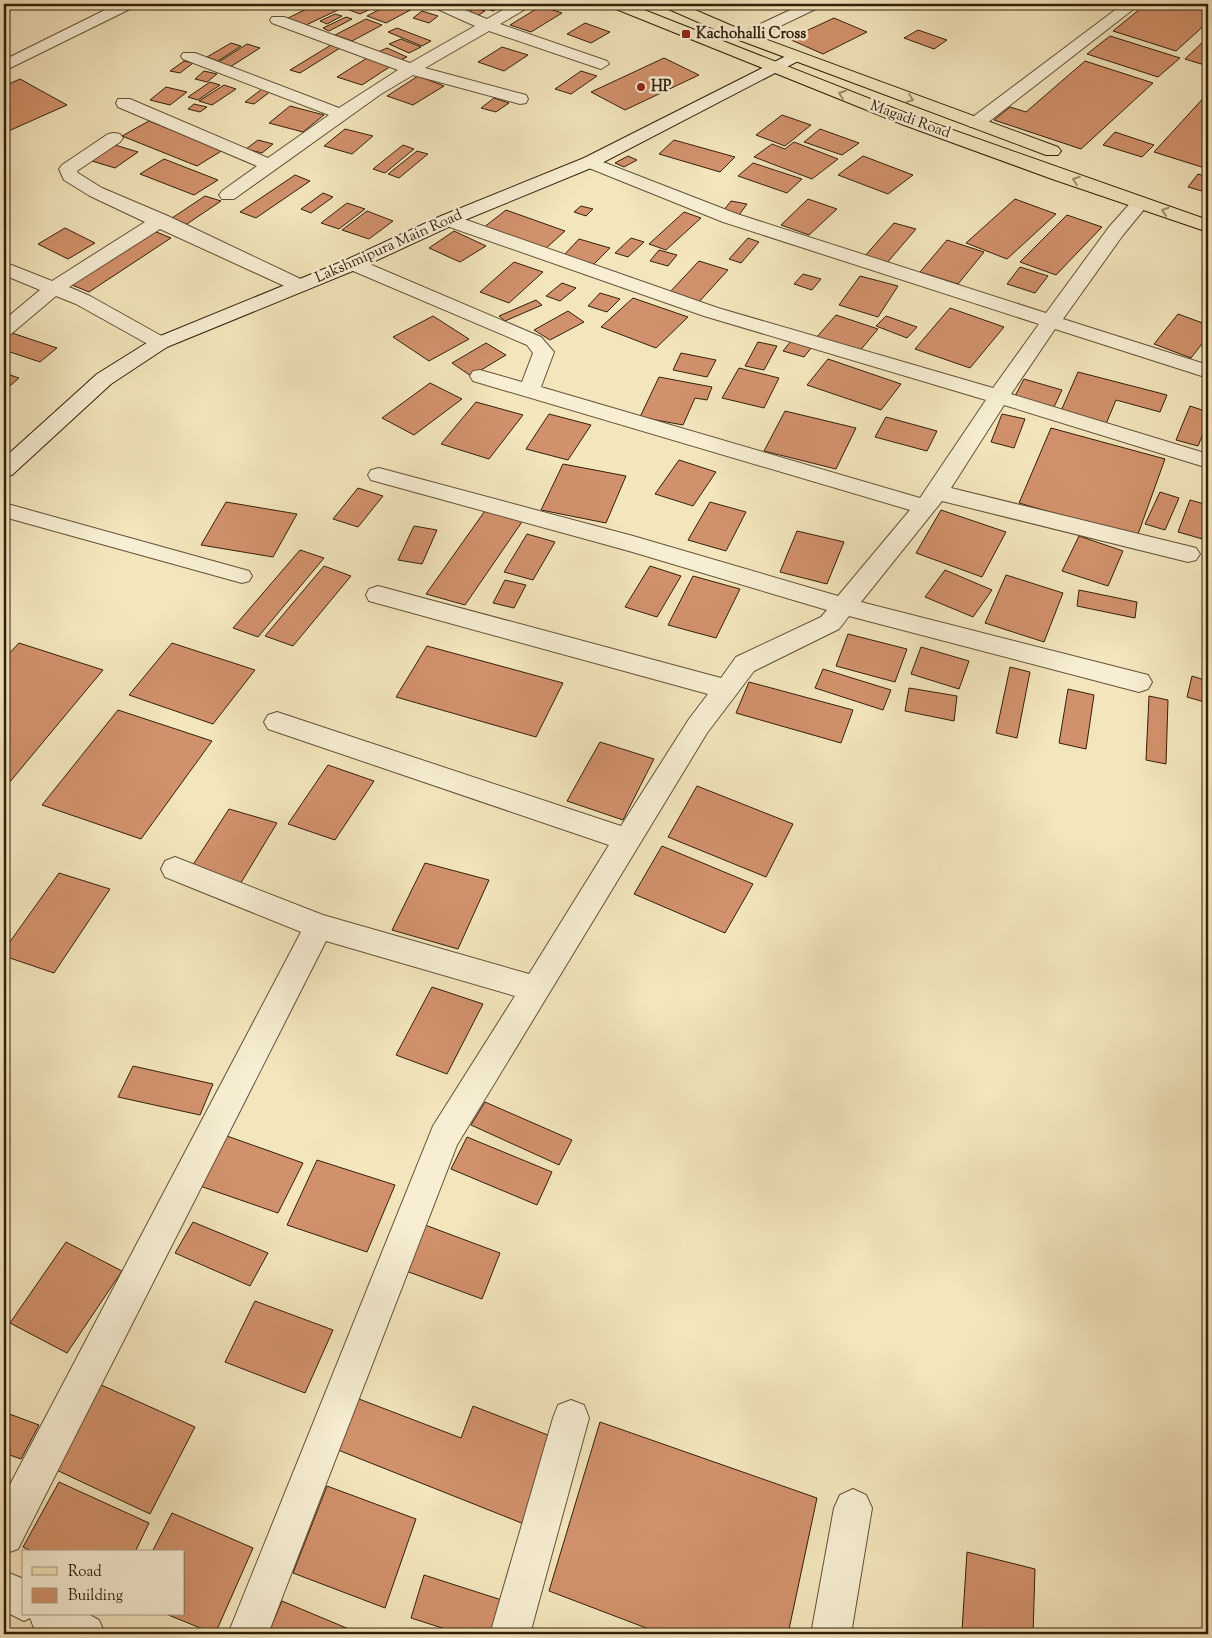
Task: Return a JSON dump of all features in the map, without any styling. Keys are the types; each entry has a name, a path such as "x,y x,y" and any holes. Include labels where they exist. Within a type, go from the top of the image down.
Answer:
{"main road":[{"name":"Magadi Road","path":"616,4 773,69 1208,226"},
{"name":"Magadi Road","path":"669,4 745,37 1069,158"}],"street":[{"path":"4,66 129,4"},
{"path":"438,4 487,24 601,64"},
{"path":"228,195 341,114 411,69 524,4"},
{"path":"745,37 815,4"},
{"path":"976,123 1132,4"},
{"path":"278,20 411,69 520,100"},
{"path":"190,56 341,114"},
{"name":"Lakshmipura Main Road","path":"4,470 104,379 160,343 353,264 448,220 590,162 796,56"},
{"path":"124,103 270,165"},
{"path":"114,138 68,170 70,176 96,192 161,220 300,286"},
{"path":"590,162 730,218 1208,372"},
{"path":"248,1634 444,1137 698,726 745,664 830,623 931,499 1051,322 1116,231 1140,203"},
{"path":"4,330 54,288 161,220"},
{"path":"448,220 711,312 999,397 1208,462"},
{"path":"353,264 534,341 544,352 529,390"},
{"path":"4,268 83,300 160,343"},
{"path":"480,376 931,499 1188,554"},
{"path":"379,475 633,544 843,606 1139,682"},
{"path":"378,596 727,688"},
{"path":"277,722 628,840"},
{"path":"175,868 319,926 536,988"},
{"path":"4,1535 319,926"},
{"path":"510,1634 571,1418"},
{"path":"831,1634 852,1508"},
{"path":"4,1590 22,1600"},
{"path":"52,1616 85,1634"}],"lane":[{"path":"4,510 242,576"}],"building":[{"path":"317,4 328,4 340,9 304,26 286,19"},
{"path":"347,4 381,4 360,14 341,7"},
{"path":"390,4 408,4 416,7 386,23 367,16"},
{"path":"473,4 506,4 493,11"},
{"path":"1146,4 1198,4 1208,7 1208,22 1176,51 1113,31"},
{"path":"541,6 562,13 531,32 510,25"},
{"path":"475,8 485,11 474,18 464,15"},
{"path":"422,11 438,16 429,23 413,18"},
{"path":"335,14 342,16 327,24 320,21"},
{"path":"346,17 352,19 329,31 323,28"},
{"path":"834,18 867,32 823,54 789,39"},
{"path":"366,19 382,25 352,41 335,35"},
{"path":"585,23 610,32 591,43 567,34"},
{"path":"397,28 431,41 422,46 388,32"},
{"path":"918,30 947,40 934,49 904,38"},
{"path":"1110,36 1180,58 1158,77 1087,54"},
{"path":"1208,37 1208,66 1185,59"},
{"path":"401,39 421,47 409,53 389,44"},
{"path":"231,43 241,46 218,61 207,57"},
{"path":"247,44 260,48 230,67 217,63"},
{"path":"331,45 340,48 300,73 290,70"},
{"path":"502,47 528,55 504,71 478,62"},
{"path":"387,48 407,57 396,62 376,53"},
{"path":"367,58 391,66 362,85 337,77"},
{"path":"664,58 699,75 625,110 591,92"},
{"path":"184,61 193,63 180,73 170,71"},
{"path":"1085,61 1153,83 1081,149 994,120 1010,107 1026,112"},
{"path":"204,71 217,74 207,82 195,79"},
{"path":"581,71 597,76 571,94 555,89"},
{"path":"418,76 444,86 413,105 387,96"},
{"path":"20,79 67,105 4,133 4,86"},
{"path":"210,82 220,85 198,100 188,97"},
{"path":"224,85 236,89 212,105 199,101"},
{"path":"166,87 187,92 170,105 150,100"},
{"path":"262,89 271,91 254,104 245,102"},
{"path":"1208,93 1208,169 1154,152"},
{"path":"494,98 509,103 496,112 481,108"},
{"path":"194,104 207,107 200,112 188,109"},
{"path":"290,106 324,115 303,132 269,123"},
{"path":"782,115 811,125 785,146 756,135"},
{"path":"149,121 223,150 197,166 122,136"},
{"path":"345,129 373,136 352,154 324,146"},
{"path":"820,129 859,143 842,155 804,142"},
{"path":"1115,132 1154,145 1142,157 1103,145"},
{"path":"258,140 273,144 262,153 246,149"},
{"path":"674,140 735,157 720,172 659,154"},
{"path":"794,142 838,159 812,179 754,157 772,144 785,149"},
{"path":"115,145 138,152 115,168 92,161"},
{"path":"403,145 414,149 385,173 373,169"},
{"path":"417,151 428,154 399,178 388,174"},
{"path":"628,156 637,160 624,167 615,163"},
{"path":"863,156 913,175 888,194 838,175"},
{"path":"164,159 218,180 194,195 140,174"},
{"path":"753,163 802,179 787,193 738,176"},
{"path":"1198,174 1208,177 1208,182 1202,191 1188,187"},
{"path":"295,175 310,181 256,218 240,212"},
{"path":"323,193 333,197 311,213 301,209"},
{"path":"205,196 221,201 184,226 169,220"},
{"path":"808,199 837,209 809,235 781,225"},
{"path":"1015,199 1056,214 1007,259 966,243"},
{"path":"731,201 747,204 739,215 723,211"},
{"path":"347,203 365,209 339,229 321,223"},
{"path":"581,206 593,209 586,216 574,212"},
{"path":"506,210 565,231 544,250 483,228"},
{"path":"367,211 393,221 369,239 342,230"},
{"path":"684,212 701,218 666,250 649,244"},
{"path":"1067,215 1102,227 1056,275 1020,262"},
{"path":"894,223 916,229 886,264 864,257"},
{"path":"65,228 95,243 68,259 38,244"},
{"path":"154,231 171,238 89,292 72,285"},
{"path":"454,231 486,246 460,262 429,248"},
{"path":"631,238 644,242 628,257 615,253"},
{"path":"748,238 759,242 741,263 729,259"},
{"path":"579,239 610,248 593,265 563,256"},
{"path":"947,240 984,252 958,284 920,272"},
{"path":"659,250 677,255 668,266 650,261"},
{"path":"699,261 728,270 698,303 669,293"},
{"path":"514,262 543,272 509,303 480,292"},
{"path":"1020,267 1048,276 1035,293 1007,284"},
{"path":"803,274 821,279 812,290 794,284"},
{"path":"860,276 898,286 878,317 839,305"},
{"path":"562,283 576,288 560,301 546,296"},
{"path":"600,293 620,299 607,312 588,306"},
{"path":"633,298 688,317 656,348 601,327"},
{"path":"536,300 542,305 505,321 499,316"},
{"path":"950,308 1004,327 970,368 915,349"},
{"path":"568,311 584,322 550,340 534,330"},
{"path":"1178,314 1208,325 1208,336 1191,358 1154,344"},
{"path":"836,315 878,329 858,353 816,338"},
{"path":"433,316 469,339 429,361 393,337"},
{"path":"886,316 917,327 907,338 876,326"},
{"path":"12,333 57,348 40,362 4,350 4,339"},
{"path":"791,341 812,347 804,357 783,351"},
{"path":"758,342 777,346 764,370 745,366"},
{"path":"486,343 506,355 471,376 452,363"},
{"path":"681,353 716,360 707,377 673,370"},
{"path":"828,359 901,384 881,410 807,385"},
{"path":"739,368 779,378 764,408 722,398"},
{"path":"1078,372 1167,395 1160,412 1116,400 1106,424 1061,411"},
{"path":"4,373 19,378 4,391"},
{"path":"659,377 712,387 707,400 695,398 683,425 640,417"},
{"path":"1024,379 1062,390 1054,407 1015,396"},
{"path":"430,383 462,399 414,435 382,418"},
{"path":"476,402 523,415 489,459 441,444"},
{"path":"1190,406 1208,412 1208,422 1198,446 1176,440"},
{"path":"785,411 856,428 836,469 764,451"},
{"path":"549,414 591,425 568,460 526,449"},
{"path":"1002,414 1025,419 1014,448 991,442"},
{"path":"886,417 937,431 927,451 875,437"},
{"path":"1051,428 1165,459 1137,537 1019,503"},
{"path":"679,460 716,472 693,506 655,494"},
{"path":"563,464 626,476 606,523 541,510"},
{"path":"358,488 383,496 358,527 333,519"},
{"path":"1160,492 1179,498 1165,530 1145,524"},
{"path":"1190,500 1208,505 1208,534 1206,540 1178,532"},
{"path":"226,502 297,514 273,557 201,545"},
{"path":"710,502 746,512 726,551 688,540"},
{"path":"487,508 524,519 465,605 426,594"},
{"path":"941,510 1006,532 982,577 916,553"},
{"path":"414,526 437,530 422,564 398,560"},
{"path":"797,531 844,542 827,584 780,572"},
{"path":"527,534 555,542 533,580 504,572"},
{"path":"1079,536 1123,551 1108,586 1062,571"},
{"path":"300,550 324,558 258,637 233,628"},
{"path":"324,566 351,576 293,646 265,636"},
{"path":"650,566 681,576 657,617 625,607"},
{"path":"945,570 992,590 973,617 925,597"},
{"path":"1006,575 1063,593 1044,642 985,623"},
{"path":"693,576 740,589 716,638 668,625"},
{"path":"505,580 526,585 514,608 493,603"},
{"path":"1079,590 1137,602 1135,618 1077,606"},
{"path":"848,634 907,649 895,682 836,666"},
{"path":"19,643 103,670 4,789 4,659"},
{"path":"172,643 255,670 213,724 129,695"},
{"path":"427,646 563,683 536,737 396,697"},
{"path":"921,647 969,661 959,689 911,674"},
{"path":"1010,667 1030,672 1017,738 996,733"},
{"path":"823,669 891,690 883,710 815,688"},
{"path":"1192,676 1208,681 1208,703 1187,697"},
{"path":"749,682 853,710 841,743 736,713"},
{"path":"909,688 957,696 954,721 905,711"},
{"path":"1068,689 1094,695 1086,749 1059,743"},
{"path":"1149,696 1168,700 1166,764 1146,760"},
{"path":"118,710 212,741 141,839 42,805"},
{"path":"600,742 654,759 623,820 567,801"},
{"path":"328,765 374,781 335,840 288,824"},
{"path":"697,786 793,824 766,877 668,837"},
{"path":"229,809 277,823 239,886 189,871"},
{"path":"662,846 753,884 725,933 634,894"},
{"path":"425,863 489,880 458,949 392,930"},
{"path":"59,873 110,889 54,973 4,956 4,950"},
{"path":"432,987 483,1004 447,1074 396,1055"},
{"path":"133,1066 213,1084 200,1115 118,1097"},
{"path":"485,1102 572,1140 559,1165 471,1125"},
{"path":"227,1136 303,1163 278,1213 200,1186"},
{"path":"467,1137 552,1172 537,1205 451,1169"},
{"path":"317,1160 395,1185 367,1252 287,1225"},
{"path":"193,1222 268,1253 250,1286 175,1253"},
{"path":"425,1225 500,1253 482,1299 406,1271"},
{"path":"66,1242 122,1271 67,1353 10,1323"},
{"path":"255,1301 333,1330 305,1393 225,1362"},
{"path":"99,1384 195,1427 150,1514 50,1467"},
{"path":"359,1399 461,1438 473,1406 553,1437 524,1524 338,1450"},
{"path":"4,1412 39,1425 21,1459 4,1453"},
{"path":"600,1422 817,1498 788,1634 662,1634 549,1591"},
{"path":"59,1482 149,1523 136,1550 30,1550 23,1547"},
{"path":"327,1486 416,1519 385,1608 293,1573"},
{"path":"172,1513 253,1548 215,1634 171,1616 185,1616 185,1550 153,1550"},
{"path":"967,1552 1035,1569 1033,1634 974,1634 962,1631"},
{"path":"424,1575 511,1603 502,1634 461,1634 411,1618"},
{"path":"282,1601 356,1632 356,1634 268,1634"}],"place":[{"name":"Kachohalli Cross","path":"686,34"},
{"name":"HP","path":"641,87"}]}
